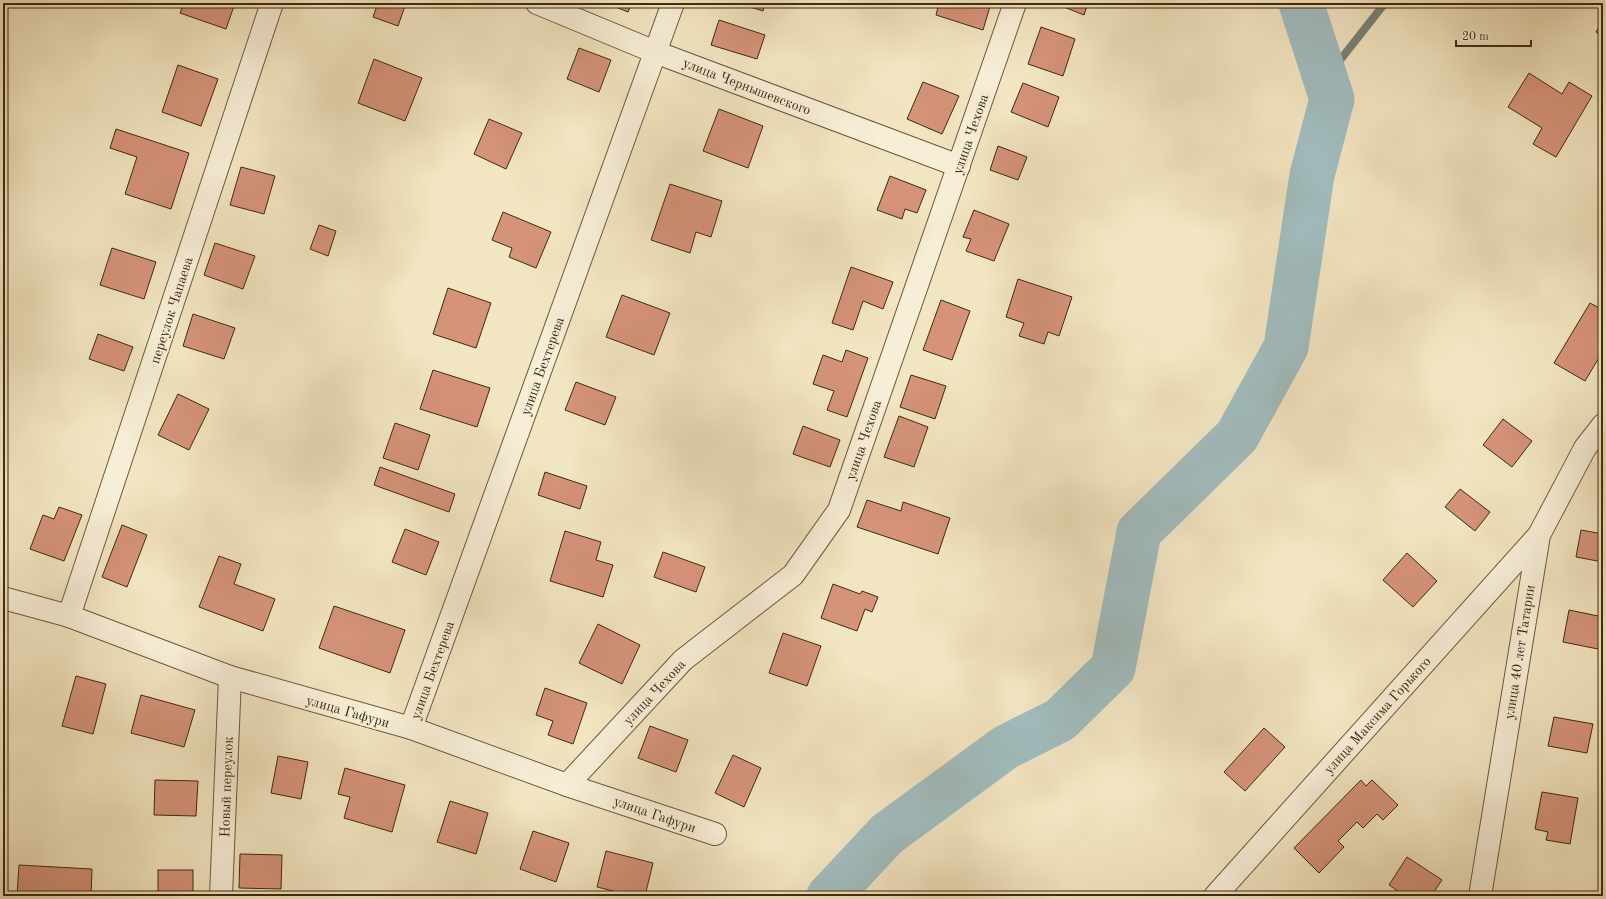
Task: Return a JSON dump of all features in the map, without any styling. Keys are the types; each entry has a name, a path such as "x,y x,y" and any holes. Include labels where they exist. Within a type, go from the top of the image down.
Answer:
{"street":[{"name":"переулок Чапаева","path":"69,616 272,3"},
{"name":"улица Чернышевского","path":"537,3 655,52 959,166"},
{"name":"улица Бехтерева","path":"411,728 673,3"},
{"name":"улица Чехова","path":"568,785 683,660 793,575 839,510 1015,3"},
{"name":"улица 40 лет Татарии","path":"1480,896 1539,535 1585,448 1603,425"},
{"name":"улица Максима Горького","path":"1215,896 1539,535"},
{"name":"улица Гафури","path":"3,598 69,616 230,677 411,728 568,785 715,834"},
{"name":"Новый переулок","path":"221,896 230,677"}],"building":[{"path":"51,3 64,3 62,8"},
{"path":"184,3 235,3 226,29 180,13"},
{"path":"378,3 406,3 398,26 373,17"},
{"path":"606,3 632,3 628,12"},
{"path":"738,3 765,3 763,11"},
{"path":"939,3 991,3 983,30 936,15"},
{"path":"1054,3 1088,3 1084,15"},
{"path":"719,20 765,35 757,59 711,45"},
{"path":"1603,20 1603,36 1596,32"},
{"path":"1041,27 1075,39 1063,76 1028,64"},
{"path":"579,48 611,60 599,92 567,79"},
{"path":"374,59 422,78 405,121 358,103"},
{"path":"178,65 218,79 201,126 162,112"},
{"path":"1529,73 1562,94 1569,82 1592,96 1556,157 1533,144 1542,128 1508,107"},
{"path":"923,82 959,96 942,134 907,119"},
{"path":"1023,83 1059,97 1048,127 1011,112"},
{"path":"719,109 763,126 748,168 703,151"},
{"path":"489,119 522,133 506,169 474,154"},
{"path":"116,129 189,153 171,209 125,194 137,157 110,148"},
{"path":"998,146 1027,157 1018,180 990,170"},
{"path":"241,167 275,176 264,214 230,205"},
{"path":"890,176 926,190 917,213 905,209 902,219 877,210"},
{"path":"670,184 722,201 711,237 696,232 690,253 651,240"},
{"path":"974,210 1009,224 994,261 966,251 971,239 963,237"},
{"path":"503,212 551,232 536,268 509,257 512,248 492,240"},
{"path":"319,225 336,231 328,256 310,249"},
{"path":"215,243 255,256 243,289 204,275"},
{"path":"112,248 156,262 144,299 100,285"},
{"path":"851,267 893,282 883,309 863,301 853,330 832,323"},
{"path":"1018,279 1072,297 1059,336 1048,332 1044,344 1019,336 1024,323 1006,317"},
{"path":"448,288 491,303 476,348 433,334"},
{"path":"622,295 670,313 654,355 606,337"},
{"path":"941,300 970,311 952,360 923,350"},
{"path":"1590,303 1603,310 1603,351 1585,381 1554,363"},
{"path":"193,314 235,328 224,359 183,346"},
{"path":"98,334 133,347 124,371 89,359"},
{"path":"846,350 868,358 847,417 827,410 834,391 813,384 823,355 842,362"},
{"path":"433,370 490,388 477,427 420,409"},
{"path":"911,375 946,386 935,419 900,407"},
{"path":"576,382 616,397 605,425 565,410"},
{"path":"178,394 209,409 189,450 158,435"},
{"path":"899,416 928,427 914,467 884,457"},
{"path":"1503,419 1532,441 1512,467 1483,445"},
{"path":"395,423 430,435 418,470 383,458"},
{"path":"803,426 840,440 830,467 793,454"},
{"path":"380,467 455,494 449,512 374,485"},
{"path":"545,472 587,486 580,509 538,495"},
{"path":"1460,489 1490,512 1475,531 1445,507"},
{"path":"867,500 901,511 903,502 950,518 938,554 857,527"},
{"path":"59,507 82,515 64,561 30,549 43,515 54,519"},
{"path":"122,525 147,535 127,587 102,577"},
{"path":"405,529 439,542 426,575 392,562"},
{"path":"1581,530 1603,534 1603,562 1576,557"},
{"path":"565,531 601,542 596,560 613,565 603,597 550,581"},
{"path":"663,552 705,567 696,592 654,577"},
{"path":"1407,553 1437,581 1413,607 1383,580"},
{"path":"219,556 241,564 234,584 275,599 263,631 199,607"},
{"path":"833,584 860,594 862,591 878,597 872,612 865,609 857,631 821,618"},
{"path":"334,606 405,630 390,673 319,648"},
{"path":"1569,610 1603,617 1603,650 1563,642"},
{"path":"598,624 640,645 622,684 579,663"},
{"path":"783,633 821,646 807,686 769,673"},
{"path":"76,676 106,684 93,734 62,726"},
{"path":"545,688 587,703 573,744 548,735 553,721 536,715"},
{"path":"141,695 195,710 184,747 131,733"},
{"path":"1554,717 1593,724 1587,753 1548,746"},
{"path":"650,726 688,740 676,772 638,758"},
{"path":"1264,728 1285,747 1245,791 1224,772"},
{"path":"733,755 761,768 744,807 715,793"},
{"path":"278,756 308,762 301,799 271,793"},
{"path":"345,768 405,785 392,832 344,818 350,797 338,794"},
{"path":"155,780 198,781 196,816 154,815"},
{"path":"1361,780 1366,786 1372,780 1398,805 1383,820 1377,814 1363,828 1357,822 1338,841 1344,847 1319,873 1294,848"},
{"path":"1542,792 1578,798 1570,844 1546,840 1548,832 1535,829"},
{"path":"450,801 488,813 476,854 437,842"},
{"path":"533,831 569,843 556,882 520,869"},
{"path":"606,851 653,863 645,896 633,896 597,887"},
{"path":"240,854 282,855 281,889 239,888"},
{"path":"1407,857 1442,880 1431,896 1405,896 1389,885"},
{"path":"19,865 92,869 91,896 17,896"},
{"path":"158,870 193,870 193,896 158,896"}],"waterway":[{"path":"829,896 887,834 1006,747 1060,720 1113,668 1139,532 1237,436 1286,347 1312,175 1332,99 1301,3"},
{"path":"1326,78 1385,3"}]}
